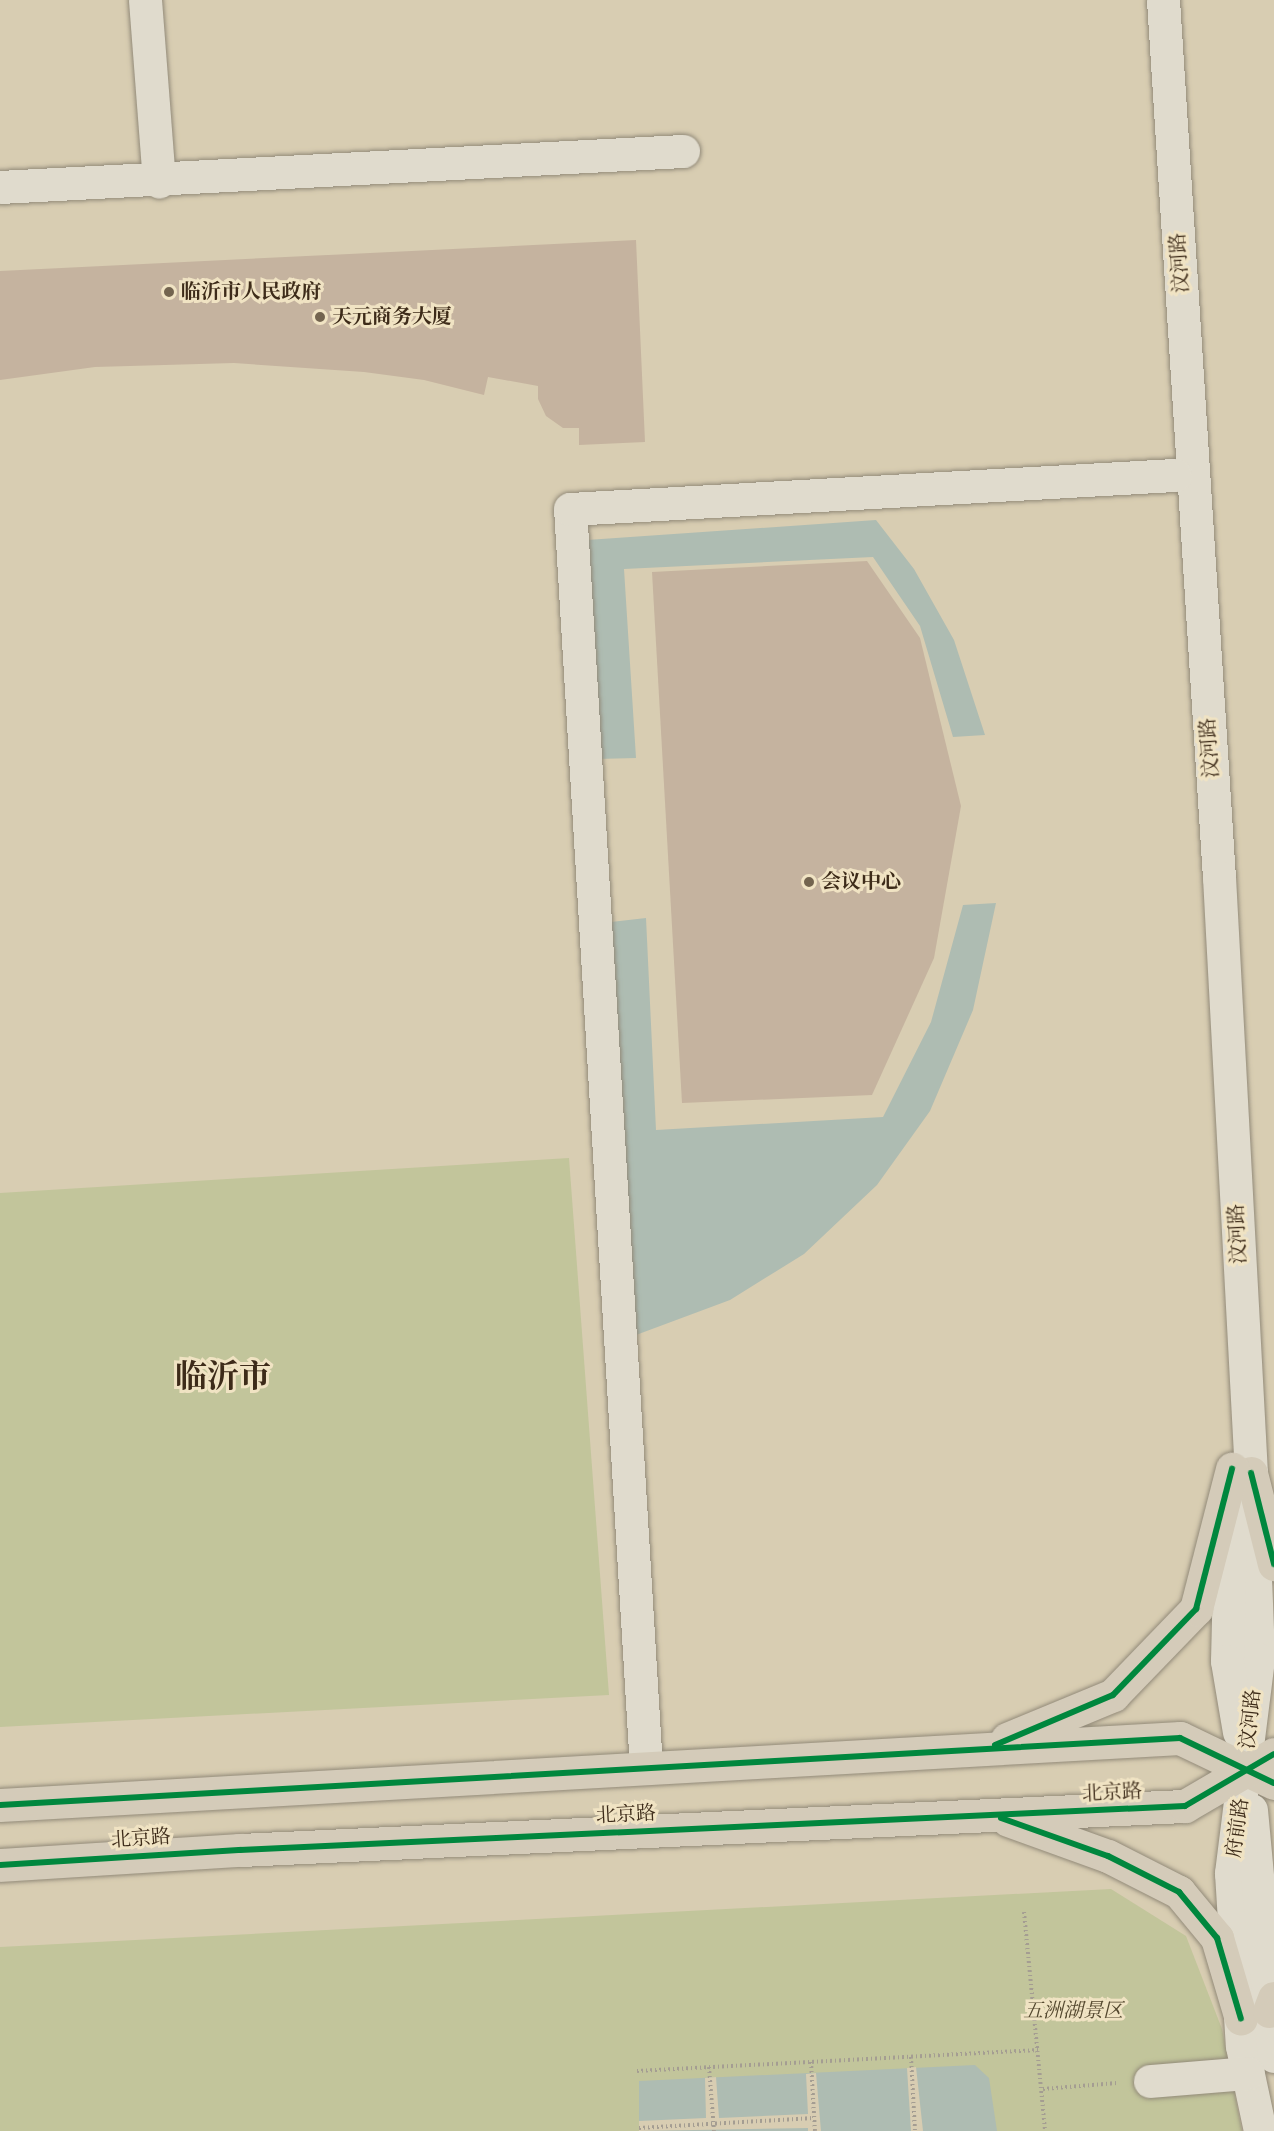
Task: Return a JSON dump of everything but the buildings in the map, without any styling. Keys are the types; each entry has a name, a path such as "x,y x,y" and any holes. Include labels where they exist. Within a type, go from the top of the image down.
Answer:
{"main road":[{"path":"1241,1471 1274,1564"},
{"path":"984,1749 1113,1695 1159,1651 1196,1609 1241,1471"},
{"path":"0,1805 1180,1738 1260,1778"},
{"name":"北京路","path":"0,1865 240,1850 1185,1806 1260,1778 1274,1754"},
{"path":"992,1815 1108,1856 1179,1892 1217,1938 1261,2009"}],"street":[{"path":"145,0 159,181"},
{"name":"汶河路","path":"1143,0 1241,1471"},
{"name":"汶河路","path":"1163,0 1219,889 1241,1471 1227,1661 1260,1778"},
{"path":"0,187 159,181 683,151"},
{"path":"646,1768 570,509 1175,475"},
{"name":"府前路","path":"1260,1778 1231,1873 1261,2009 1260,2131"},
{"path":"1150,2080 1261,2064"}],"path":[{"path":"1024,1912 1045,2131"},
{"path":"637,2071 1038,2050"},
{"path":"911,2057 915,2131"},
{"path":"811,2062 815,2131"},
{"path":"709,2067 714,2131"},
{"path":"1042,2089 1150,2080"},
{"path":"639,2128 814,2118"}],"green space":[{"path":"569,1158 609,1695 0,1727 0,1193"},
{"name":"五洲湖景区","path":"1111,1889 1186,1936 1222,2029 1242,2131 0,2131 0,1947"}],"shaded area":[{"path":"876,520 914,569 954,640 985,735 953,737 920,626 873,557 624,569 636,758 597,759 587,540"},
{"path":"996,903 973,1010 930,1111 877,1185 804,1254 730,1300 636,1335 611,922 646,918 656,1130 883,1117 931,1022 963,905"},
{"path":"975,2065 989,2078 997,2131 639,2131 639,2081"}],"pier":[{"path":"916,2067 923,2131 911,2131 907,2068"},
{"path":"816,2073 821,2131 808,2131 808,2128 639,2131 639,2121 706,2118 705,2078 716,2077 719,2118 808,2114 806,2074"}],"cycle path":[{"path":"995,1745 1113,1695 1196,1609 1232,1469"},
{"path":"1251,1473 1274,1564"},
{"path":"0,1805 1180,1738 1274,1783"},
{"path":"0,1865 240,1850 1185,1806 1274,1754"},
{"path":"1001,1818 1108,1856 1179,1892 1217,1938 1241,2019"}],"place":[{"name":"临沂市人民政府","path":"169,292"},
{"name":"天元商务大厦","path":"320,317"},
{"name":"会议中心","path":"809,882"}],"district":[{"name":"临沂市","path":"223,1377"}]}
